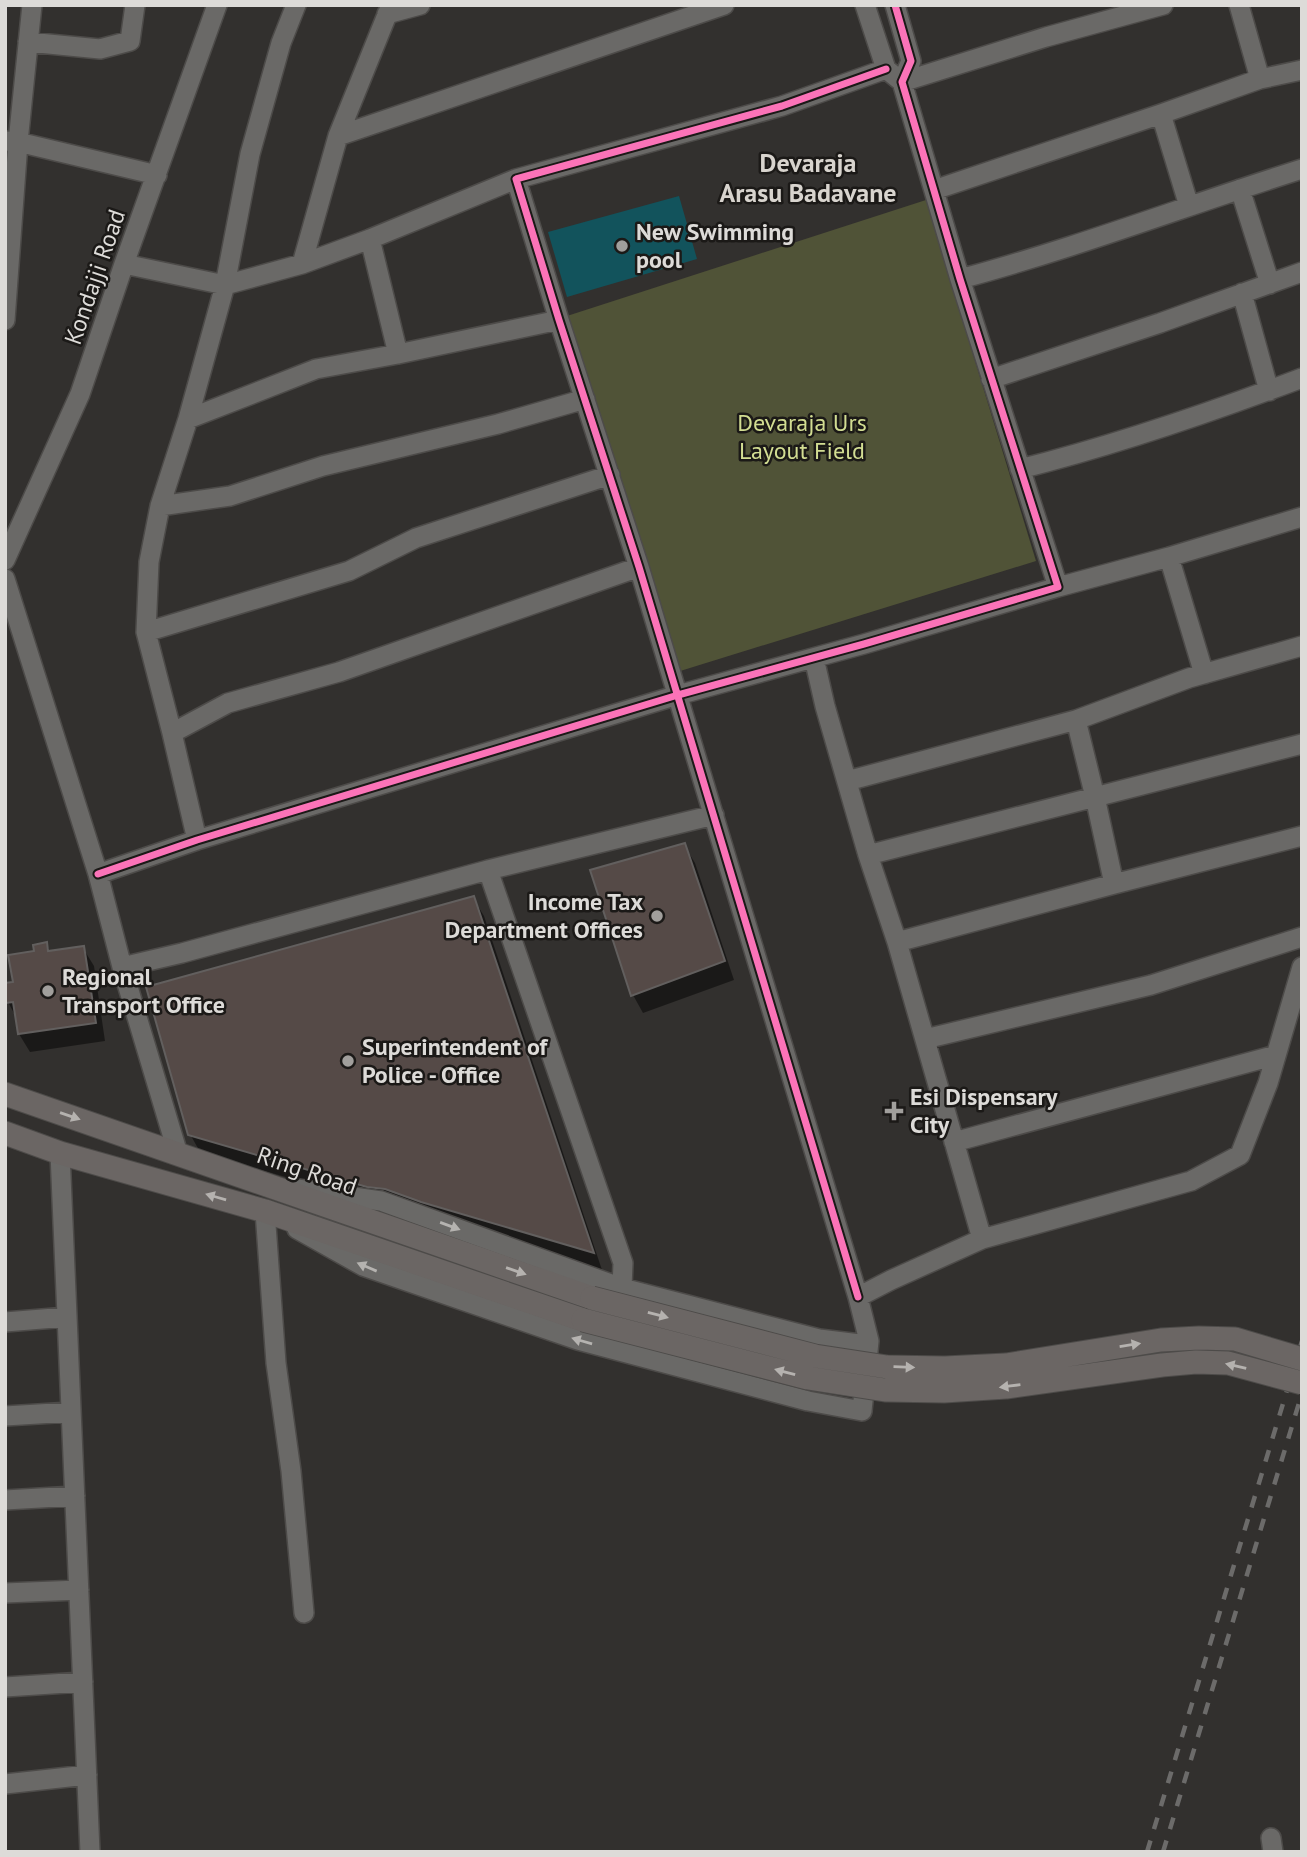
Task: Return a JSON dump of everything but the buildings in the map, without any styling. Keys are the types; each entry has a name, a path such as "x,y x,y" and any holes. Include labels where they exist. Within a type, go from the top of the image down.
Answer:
{"main road":[{"name":"Ring Road","path":"5,1094 592,1298 815,1356 887,1367 945,1368 1006,1365 1161,1340 1199,1338 1234,1339 1302,1359"},
{"path":"5,1133 60,1153 265,1211 583,1320 808,1378 885,1390 944,1391 1006,1387 1196,1362 1228,1363 1302,1383"}],"street":[{"path":"5,320 12,141 32,5"},
{"path":"28,42 100,49 130,41 135,5"},
{"name":"Kondajji Road","path":"5,560 80,394 217,5"},
{"path":"197,840 146,632 149,562 160,506 188,419 225,285 250,155 281,43 296,5"},
{"path":"302,264 338,136 389,10 420,5"},
{"path":"338,136 724,5"},
{"path":"865,5 886,69 902,82 960,279 1058,587"},
{"path":"895,5 911,61 902,82"},
{"path":"902,82 1046,37 1163,5"},
{"path":"1239,5 1260,79"},
{"path":"124,264 225,285 302,264 516,179 782,106 886,69"},
{"path":"934,190 1260,79 1302,70"},
{"path":"1161,114 1189,206"},
{"path":"12,141 157,175"},
{"path":"960,279 1302,169"},
{"path":"265,1211 363,1266 578,1340 808,1401 862,1411 868,1345 858,1297 639,567 516,179"},
{"path":"1240,189 1270,284"},
{"path":"370,239 398,354"},
{"path":"991,379 1302,272"},
{"path":"1242,293 1269,391"},
{"path":"188,419 316,369 559,320"},
{"path":"1020,469 1087,452 1212,412 1302,378"},
{"path":"160,506 230,496 323,466 498,424 585,399"},
{"path":"146,632 349,571 416,538 610,475"},
{"path":"98,874 197,840 678,695 1302,517"},
{"path":"1169,557 1204,674"},
{"path":"172,733 228,703 339,672 639,567"},
{"path":"5,579 98,874 122,967 178,1154"},
{"path":"847,781 1076,720 1204,674 1302,646"},
{"path":"814,658 868,855 897,942 982,1239"},
{"path":"1076,720 1114,884"},
{"path":"868,855 1302,744"},
{"path":"122,967 488,870 714,815"},
{"path":"897,942 1302,836"},
{"path":"488,870 622,1263 622,1288"},
{"path":"925,1039 1150,985 1302,937"},
{"path":"858,1297 982,1239 1191,1181 1240,1156 1268,1083 1302,967"},
{"path":"954,1142 1276,1055"},
{"path":"60,1153 90,1852"},
{"path":"265,1184 381,1201 622,1288 819,1339 868,1345"},
{"path":"265,1211 276,1363 292,1471 304,1613"},
{"path":"5,1322 67,1317"},
{"path":"5,1416 71,1412"},
{"path":"5,1500 75,1496"},
{"path":"5,1593 79,1590"},
{"path":"5,1687 83,1682"},
{"path":"5,1784 87,1775"}],"green space":[{"name":"Devaraja Urs Layout Field","path":"926,200 1036,561 677,672 567,316"}],"water":[{"name":"New Swimming pool","path":"679,196 697,259 567,297 548,232"}],"railway":[{"path":"1147,1852 1302,1341"},
{"path":"1163,1852 1302,1393"}],"cycle path":[{"path":"98,874 197,840 678,695 1058,587 960,279 902,82 911,61 895,5"},
{"path":"858,1297 639,567 516,179 782,106 886,69"}],"place":[{"name":"New Swimming pool","path":"622,246"},
{"name":"Income Tax Department Offices","path":"657,916"},
{"name":"Regional Transport Office","path":"48,991"},
{"name":"Superintendent of Police - Office","path":"348,1061"},
{"name":"Esi Dispensary City","path":"894,1111"}],"district":[{"name":"Devaraja Arasu Badavane","path":"808,178"}]}
